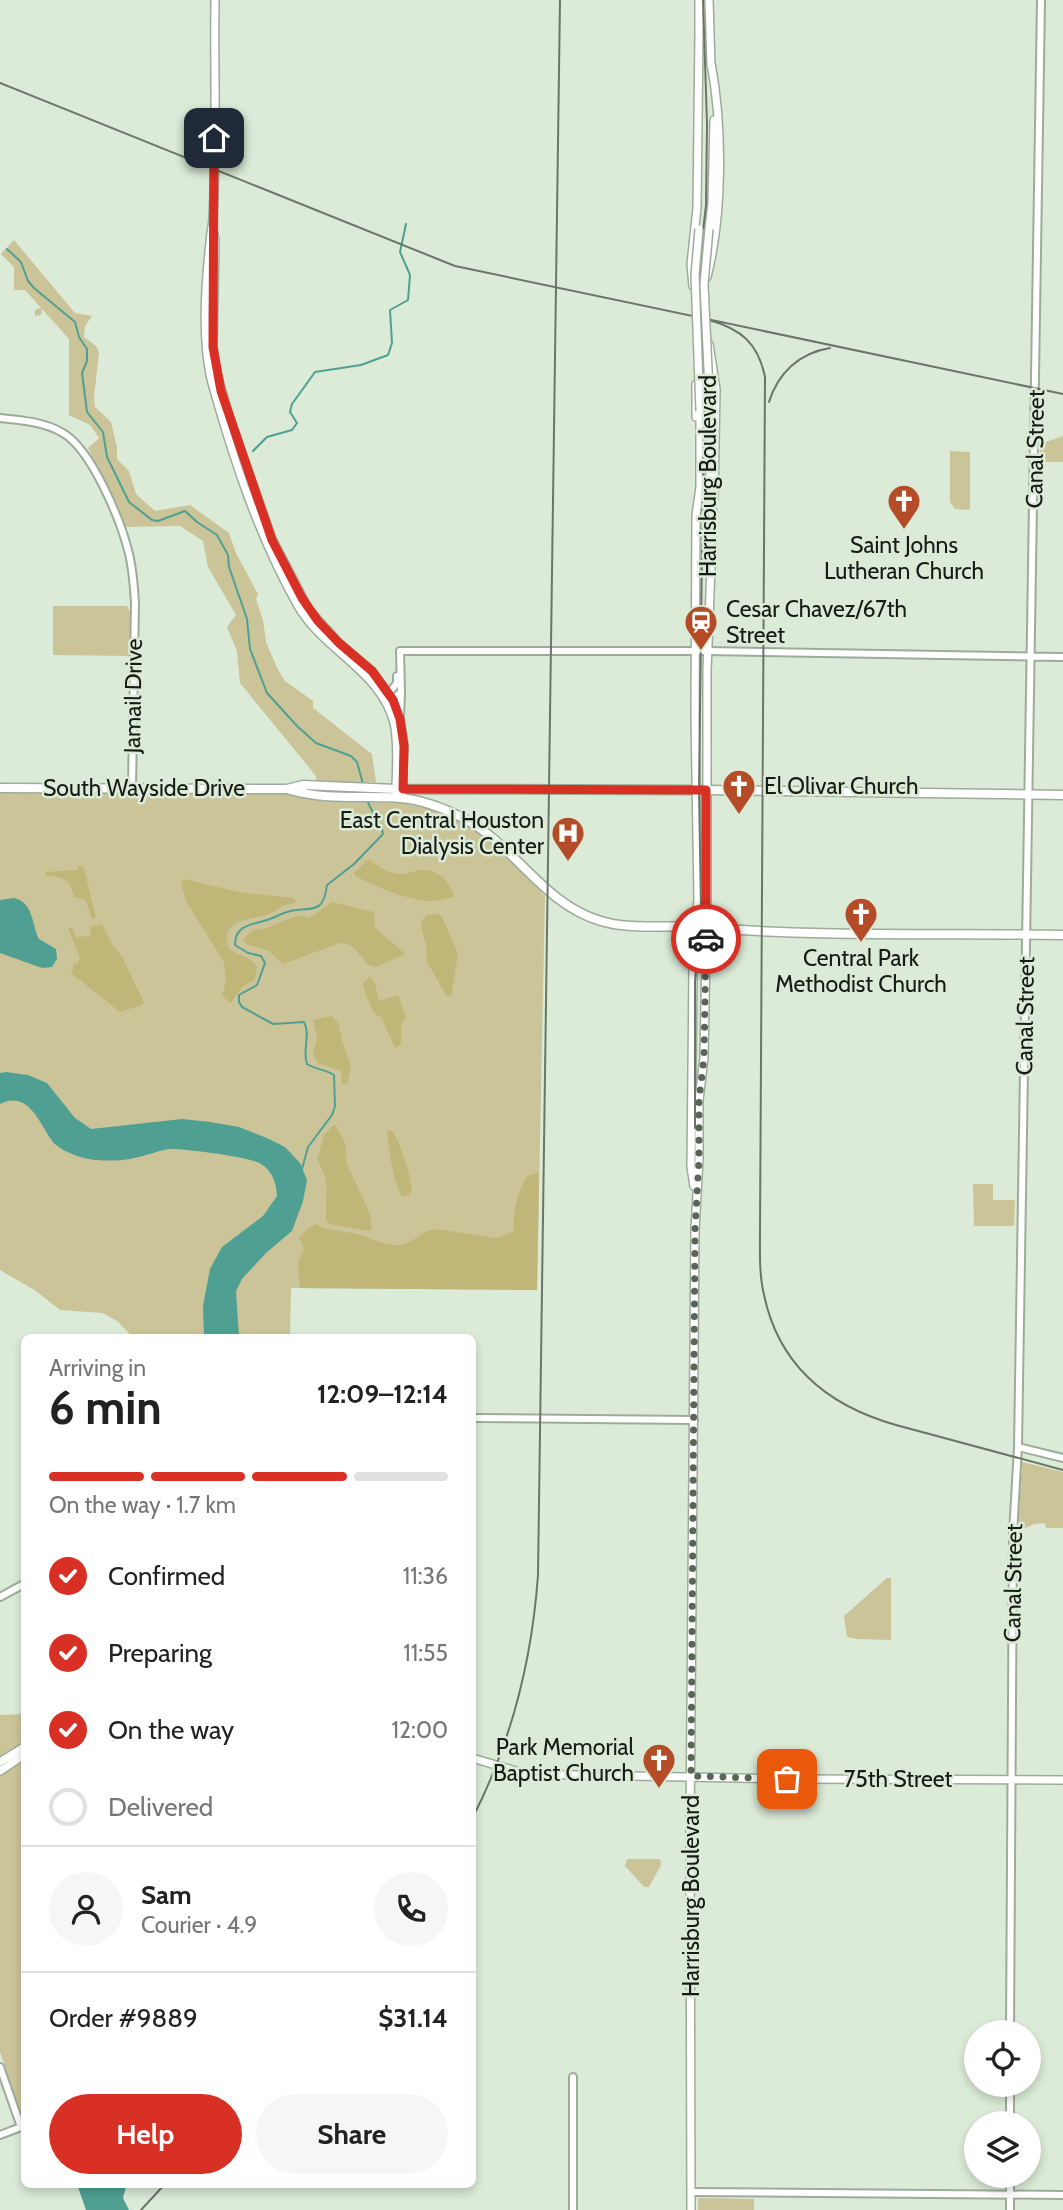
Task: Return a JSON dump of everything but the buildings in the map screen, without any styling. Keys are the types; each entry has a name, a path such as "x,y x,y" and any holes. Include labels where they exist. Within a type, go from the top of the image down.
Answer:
{"main road":[{"path":"215,0 212,230 215,240 210,318 216,385 265,543 303,614 389,698 400,719 404,746 399,793"},
{"name":"Harrisburg Boulevard","path":"691,2210 691,1776 696,1204 699,1100 704,1058 706,929 696,652 700,411 695,275 703,116 699,0"},
{"name":"Harrisburg Boulevard","path":"696,1204 691,1167 693,969 697,927 713,514 710,492 710,411 704,284 712,203 714,123 709,0"},
{"path":"698,498 695,482 696,360 701,309 692,280 691,264 697,208 699,32"},
{"path":"711,63 718,109 718,196 704,291 705,326 716,389 713,514"},
{"path":"692,280 706,280"},
{"path":"389,698 396,736 399,793"},
{"name":"South Wayside Drive","path":"288,789 303,785 376,788 399,793"},
{"name":"South Wayside Drive","path":"0,788 288,789 333,798 357,799 399,793 701,790 1063,795"},
{"path":"399,793 436,806 481,828 537,883 560,901 600,921 625,925 706,929 1063,935"},
{"path":"0,1762 21,1749"},
{"path":"0,1771 21,1757"},
{"name":"75th Street","path":"476,1759 526,1774 762,1779 1063,1780"}],"street":[{"name":"Canal Street","path":"1010,2020 1013,1534 1018,1447 1041,0"},
{"name":"Jamail Drive","path":"0,418 54,428 65,433 82,448 91,461 126,542 135,603 132,788"},
{"path":"400,719 400,651 707,651 1063,657"},
{"path":"389,698 400,671"},
{"path":"389,698 401,691"},
{"path":"476,1418 694,1420"},
{"path":"1018,1447 1063,1458"},
{"path":"0,1597 21,1586"},
{"path":"0,2067 21,2127 0,2135"},
{"path":"573,2077 573,2210"},
{"path":"1010,2188 1010,2210"},
{"path":"691,2192 1063,2195"}],"shaded area":[{"path":"14,240 75,313 92,316 85,326 84,337 96,346 99,352 95,407 111,422 117,459 129,471 136,494 155,511 190,505 229,533 236,553 258,594 256,599 266,642 278,670 285,681 313,701 313,708 372,754 376,782 316,782 316,776 240,683 237,651 227,627 236,615 208,567 203,541 180,526 125,527 88,448 99,438 90,425 69,415 69,339 42,309 41,315 35,316 35,310 41,308 25,290 14,290 14,267 1,254"},
{"path":"1040,423 1043,423 1043,443 1063,436 1063,462 1040,462"},
{"path":"950,451 970,452 970,510 955,509 950,502"},
{"path":"53,606 127,606 130,612 129,656 53,655"},
{"path":"0,793 280,793 340,802 401,803 430,808 455,817 473,828 545,896 537,1290 291,1288 290,1334 130,1334 117,1321 102,1313 60,1310 36,1291 0,1270"},
{"path":"369,859 394,873 428,870 438,874 447,882 454,897 433,901 409,898 353,874"},
{"path":"79,865 83,866 96,918 92,919 86,900 74,897 68,882 45,876 46,872 77,870"},
{"path":"184,879 239,892 294,898 296,903 244,920 232,926 228,932 229,949 252,961 257,967 254,980 242,987 231,1003 222,996 226,981 224,962 186,901 181,883"},
{"path":"332,902 374,912 375,928 405,954 376,967 367,963 354,948 340,943 283,964 269,951 246,944 243,939 253,930 267,928 290,918 300,915 309,918"},
{"path":"439,914 458,954 451,996 446,995 427,962 421,927 422,920 427,915"},
{"path":"102,924 122,957 144,1002 142,1005 120,1012 71,973 80,958 68,928 72,928 76,937 90,936 91,926"},
{"path":"370,976 379,1001 398,995 406,1017 401,1024 401,1044 395,1048 381,1017 375,1014 366,994 363,983"},
{"path":"332,1016 339,1025 351,1067 347,1084 342,1084 341,1071 318,1063 313,1054 317,1038 313,1020"},
{"path":"335,1124 345,1143 347,1164 370,1214 370,1231 329,1224 326,1220 327,1189 317,1159 324,1135"},
{"path":"391,1130 401,1149 410,1178 412,1191 407,1196 402,1196 394,1175 387,1132"},
{"path":"539,1172 537,1290 300,1288 298,1263 304,1249 299,1238 315,1224 395,1245 406,1244 436,1229 497,1238 514,1231 515,1210 523,1184 526,1177"},
{"path":"973,1184 993,1184 993,1200 1015,1200 1014,1226 974,1226"},
{"path":"1022,1462 1063,1472 1063,1528 1046,1528 1045,1523 1018,1531"},
{"path":"887,1578 891,1578 891,1640 847,1637 844,1616"},
{"path":"21,1714 21,2113 0,2052 0,1715"},
{"path":"627,1859 661,1861 649,1887 644,1887 625,1866"},
{"path":"698,2198 754,2199 754,2210 698,2210"}],"water":[{"path":"14,898 29,909 39,939 56,949 57,959 52,967 42,968 0,953 0,900"},
{"path":"0,1073 28,1075 47,1083 75,1118 91,1129 182,1119 210,1122 239,1127 267,1138 285,1147 300,1163 307,1180 292,1231 266,1253 242,1279 236,1291 239,1334 204,1334 203,1306 210,1269 222,1247 263,1216 277,1196 275,1182 268,1170 255,1161 179,1149 116,1160 92,1160 73,1154 53,1142 26,1105 19,1101 0,1104"},
{"path":"78,2188 126,2188 123,2198 129,2210 86,2210"}],"waterway":[{"path":"253,451 267,437 292,430 297,423 290,412 292,404 315,372 361,365 388,355 392,343 390,310 408,300 410,275 400,252 406,224"},
{"path":"7,249 21,262 28,281 34,288 75,322 79,337 87,349 87,361 82,373 87,412 103,432 107,457 129,502 152,520 158,521 185,511 217,535 228,555 229,567 247,619 250,649 267,693 316,743 351,756 357,762 363,784"},
{"path":"302,1169 308,1147 332,1115 335,1106 334,1075 307,1064 307,1032 304,1022 273,1024 242,1007 239,995 257,985 265,963 261,956 248,953 235,945 236,938 241,930 250,925 287,912 314,908 322,902 327,885 354,864 383,834 367,799"}],"tram line":[{"path":"695,1128 695,982 701,907 699,790 704,399 699,265 706,205 707,124 703,0"}],"railway":[{"path":"476,1811 498,1761 525,1670 538,1575 560,0"},
{"path":"0,83 455,266 1063,394"},
{"path":"709,320 739,333 753,346 765,377 760,1255 762,1287 771,1320 782,1343 810,1380 849,1407 896,1425 1063,1470"},
{"path":"769,402 778,382 791,366 809,354 830,348"},
{"path":"141,2210 161,2188"}],"way so far":[{"path":"706,939 704,1058 699,1100 695,1230 691,1776 787,1779"}],"place":[{"name":"Saint Johns Lutheran Church","path":"904,531"},
{"name":"Cesar Chavez/67th Street","path":"701,652"},
{"name":"El Olivar Church","path":"739,816"},
{"name":"East Central Houston Dialysis Center","path":"568,863"},
{"name":"Central Park Methodist Church","path":"861,944"},
{"name":"Park Memorial Baptist Church","path":"659,1790"}],"route":[{"path":"214,138 213,347 221,391 272,540 302,598 318,621 382,682 393,700 400,719 404,746 403,789 706,790 706,939"}]}
